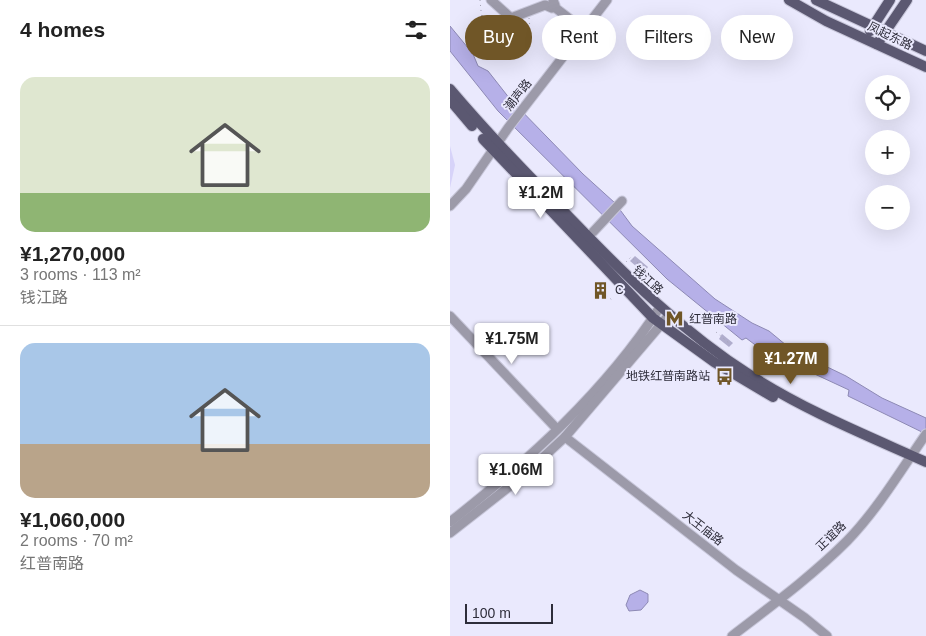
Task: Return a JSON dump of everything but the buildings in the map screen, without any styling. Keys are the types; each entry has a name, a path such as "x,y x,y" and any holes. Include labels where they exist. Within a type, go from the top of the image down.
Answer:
{"main road":[{"name":"凤起东路","path":"789,0 826,21 865,37 926,67"},
{"name":"凤起东路","path":"816,0 926,51"},
{"path":"865,37 890,0"},
{"path":"877,44 907,0"},
{"name":"钱江路","path":"450,89 496,148 620,271 670,315 729,361 795,402 910,458 926,468"},
{"name":"钱江路","path":"450,100 658,321 721,366 817,421 910,458 926,462"}],"street":[{"path":"491,0 510,18 549,3 565,15"},
{"name":"潮声路","path":"596,15 607,0"},
{"name":"潮声路","path":"450,206 466,190 508,128 560,60"},
{"path":"595,230 622,201"},
{"path":"450,533 524,474 565,437 658,321 660,307"},
{"path":"450,522 508,476 557,430 658,321 670,315"},
{"path":"450,316 557,430"},
{"name":"正谊路","path":"732,636 779,600 847,541 896,481 924,436"},
{"name":"大王庙路","path":"565,437 736,570 826,636"}],"path":[{"path":"480,0 481,15"},
{"path":"634,260 650,273"},
{"path":"599,288 612,300"},
{"path":"716,332 730,344"}],"shaded area":[{"path":"450,26 465,44 465,60 476,60 478,66 488,71 510,99 583,174 615,203 632,226 715,299 752,323 769,331 792,350 846,376 882,398 926,418 926,434 848,396 849,390 806,370 782,365 746,338 742,340 667,279 498,111 450,51"},
{"path":"450,146 455,165 450,188"},
{"path":"640,590 648,594 648,602 641,610 629,611 626,605 630,595"}],"place":[{"name":"C","path":"601,290"},
{"name":"红普南路","path":"675,319"},
{"name":"地铁红普南路站","path":"724,376"}]}
